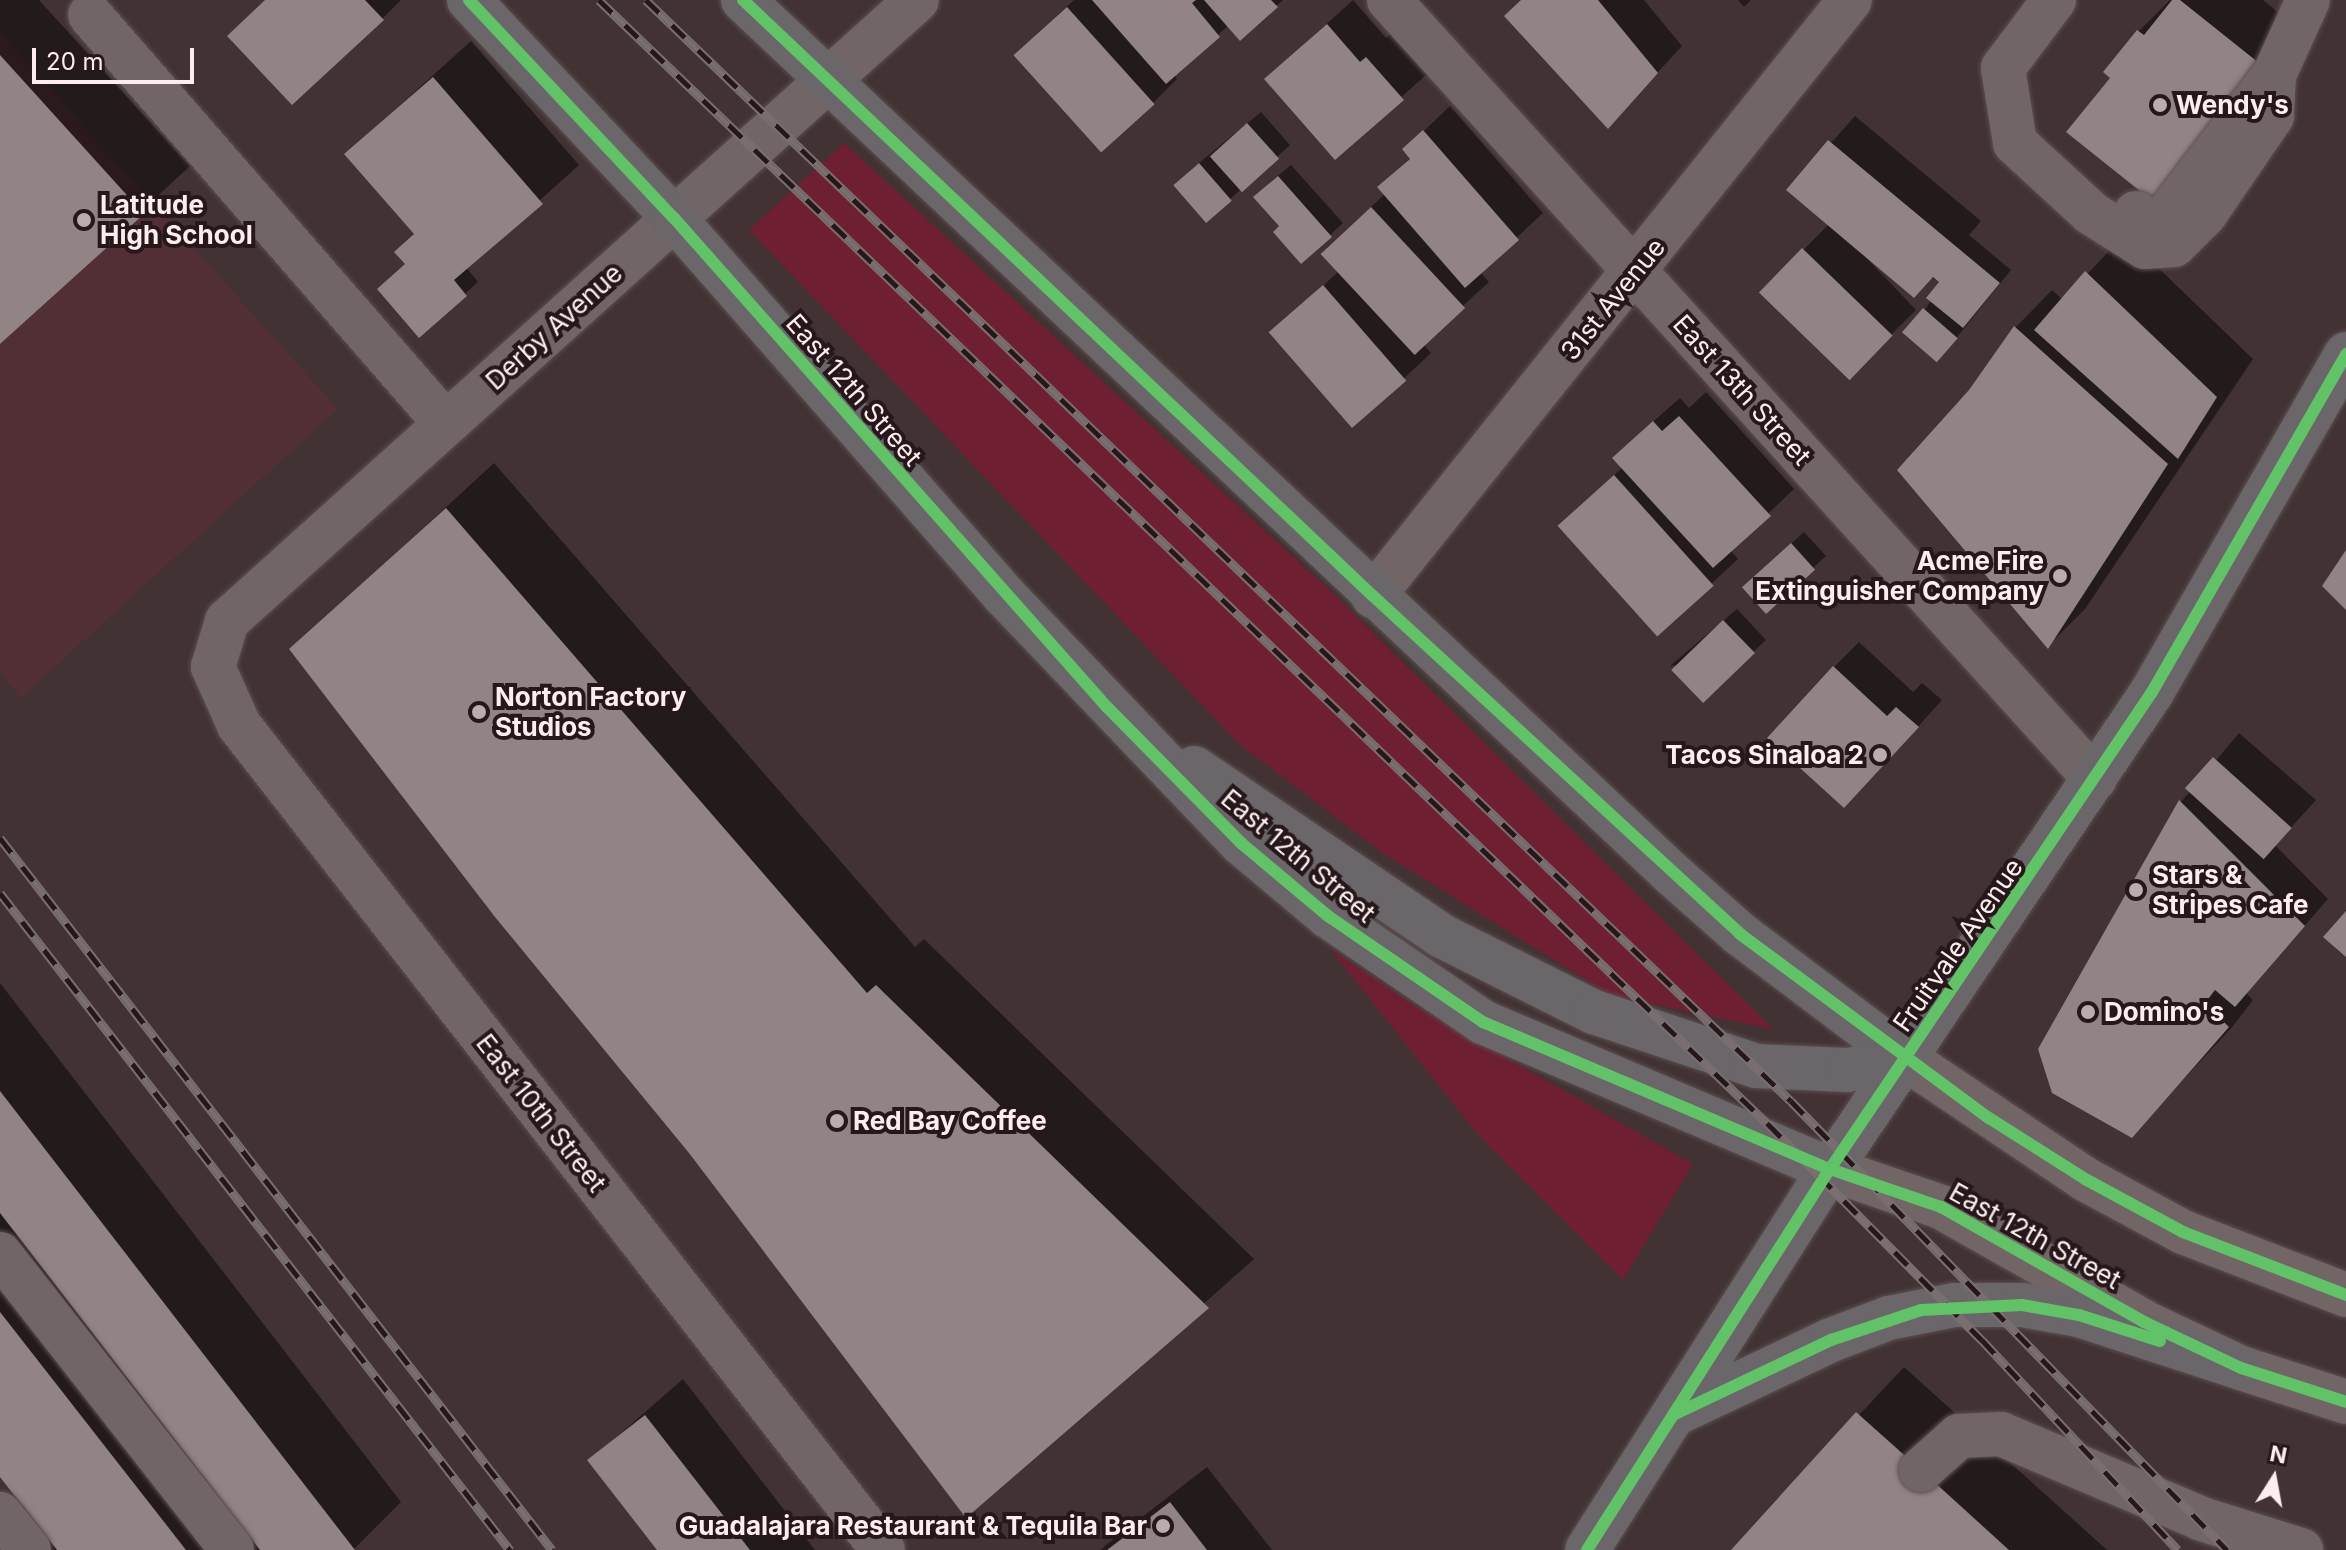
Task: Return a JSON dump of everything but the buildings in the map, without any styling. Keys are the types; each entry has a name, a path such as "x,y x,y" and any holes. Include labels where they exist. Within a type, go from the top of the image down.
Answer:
{"main road":[{"name":"East 12th Street","path":"469,0 674,218 1107,707 1269,867 1328,916 1483,1022 1830,1169"},
{"path":"743,0 1373,596 1730,925 1906,1059"},
{"name":"Fruitvale Avenue","path":"1587,1550 1830,1169 2095,779 2177,652 2346,354"},
{"path":"1107,707 1442,936 1594,1012 1756,1066 1847,1070 1906,1059"},
{"path":"1675,1414 1860,1329 1954,1305 2022,1305 2079,1315 2241,1368"}],"street":[{"name":"Derby Avenue","path":"213,667 227,621 917,0"},
{"name":"East 13th Street","path":"1389,0 2095,779"},
{"name":"31st Avenue","path":"1373,596 1635,273 1850,0"},
{"path":"2054,0 2003,68 2005,89 2017,113 2097,188 2149,221 2164,219 2274,75 2308,0"},
{"path":"90,15 446,424"},
{"name":"East 10th Street","path":"213,667 239,725 883,1550"},
{"path":"1906,1059 2085,1179 2183,1232 2346,1295"},
{"name":"East 12th Street","path":"1830,1169 1941,1207 2144,1322 2241,1368 2346,1402"},
{"path":"0,1254 232,1550"},
{"path":"1921,1470 1959,1436 1977,1431 2001,1434 2202,1519 2301,1550"},
{"path":"0,1514 29,1550"}],"shaded area":[{"name":"Latitude High School","path":"0,32 338,409 21,698 0,672"},
{"path":"844,143 1337,597 1773,1029 1612,996 1384,854 1239,744 749,230"},
{"path":"1329,948 1422,1010 1693,1164 1623,1280 1479,1136"}],"railway":[{"path":"599,0 1768,1124 1982,1340 2178,1550"},
{"path":"646,0 1791,1101 2227,1550"},
{"path":"0,838 552,1550"},
{"path":"0,893 510,1550"}],"cycle path":[{"path":"469,0 674,218 1107,707 1241,843 1328,916 1483,1022 1830,1169 1941,1207 2144,1322 2241,1368 2346,1402"},
{"path":"743,0 1373,596 1740,934 1989,1118 2085,1179 2183,1232 2346,1295"},
{"path":"1587,1550 1830,1169 2152,692 2346,354"},
{"path":"1675,1414 1831,1340 1921,1310 2022,1305 2079,1315 2160,1341"}],"place":[{"name":"Wendy's","path":"2160,105"},
{"name":"Latitude High School","path":"84,220"},
{"name":"Acme Fire Extinguisher Company","path":"2060,576"},
{"name":"Norton Factory Studios","path":"479,712"},
{"name":"Tacos Sinaloa 2","path":"1880,755"},
{"name":"Stars & Stripes Cafe","path":"2136,890"},
{"name":"Domino's","path":"2088,1012"},
{"name":"Red Bay Coffee","path":"837,1121"},
{"name":"Guadalajara Restaurant & Tequila Bar","path":"1163,1526"}]}
